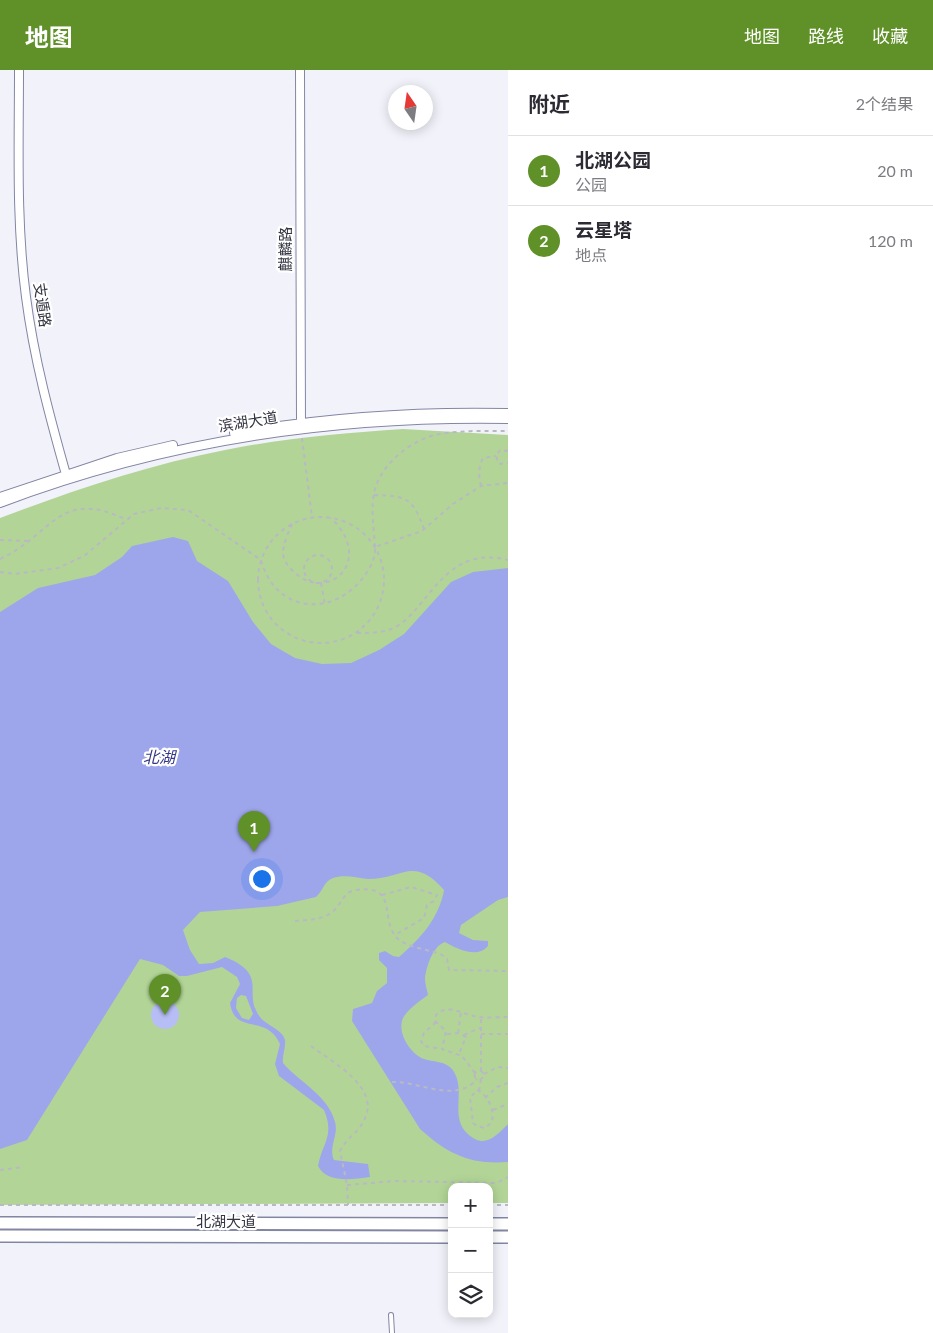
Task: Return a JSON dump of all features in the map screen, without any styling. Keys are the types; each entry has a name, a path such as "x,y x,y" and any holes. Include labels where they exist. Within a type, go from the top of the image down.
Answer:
{"main road":[{"name":"北湖大道","path":"0,1223 448,1224"},
{"path":"493,1224 508,1224"},
{"name":"北湖大道","path":"0,1236 448,1237"},
{"path":"493,1237 508,1237"}],"street":[{"name":"支遁路","path":"19,70 19,210 26,295 38,365 67,476"},
{"name":"麒麟路","path":"300,70 301,425"},
{"name":"滨湖大道","path":"0,503 117,458 206,438 301,425 415,413 508,412"},
{"name":"滨湖大道","path":"301,425 415,419 508,419"},
{"name":"滨湖大道","path":"0,497 67,476"}],"lane":[{"path":"392,1315 392,1333"}],"path":[{"path":"301,425 312,518"},
{"path":"0,572 16,574 58,568 84,556 134,514 161,508 188,510 261,560 265,576 273,587 304,604 325,605 344,597 358,586 369,570 376,554 372,515 374,496 384,469 407,448 434,436 508,431"},
{"path":"481,486 478,472 483,458 496,456 500,450 508,452"},
{"path":"496,456 499,464 508,463"},
{"path":"376,547 424,529 453,504 481,486 508,483"},
{"path":"374,496 403,498 412,504 424,529"},
{"path":"0,559 17,551 55,517 82,508 108,511 127,520"},
{"path":"292,524 285,540 283,555 289,568 301,579 315,584 328,582 342,572 350,561 350,547 345,534 330,517"},
{"path":"330,517 348,522 364,533 376,547 383,565 385,584 380,604 370,620 355,633 337,641 318,643 299,639 282,630 269,616 261,598 258,579 261,560 273,539 292,524 312,518 330,517"},
{"path":"0,540 30,541"},
{"path":"318,555 326,558 332,565 331,574 321,583 308,578 304,570 306,562 318,555"},
{"path":"355,633 391,629 408,618 454,566 474,559 497,557 508,560"},
{"path":"321,583 325,605"},
{"path":"296,921 327,916 348,892 366,890 382,894 411,887 437,895 434,901 427,905 424,918 395,935"},
{"path":"382,894 395,935 402,942 434,952 447,959 448,970 508,971"},
{"path":"436,1022 436,1015 442,1010 481,1017 508,1017"},
{"path":"458,1033 461,1012"},
{"path":"481,1017 481,1071 484,1074"},
{"path":"436,1022 444,1028 447,1034 442,1049"},
{"path":"436,1022 424,1032 421,1041 424,1046 458,1054 475,1073 477,1079"},
{"path":"447,1034 458,1033 464,1035 481,1027"},
{"path":"481,1034 508,1034"},
{"path":"458,1054 466,1041 464,1035"},
{"path":"311,1046 356,1081 367,1100 366,1117 362,1125 342,1147 341,1157 347,1185 348,1205"},
{"path":"480,1091 473,1092 470,1098 473,1123 480,1128 489,1126 493,1119 493,1110 480,1091 481,1079 484,1074 498,1067 508,1068"},
{"path":"475,1073 481,1071"},
{"path":"392,1082 410,1082 447,1092 471,1085 477,1079 481,1079"},
{"path":"486,1098 497,1087 508,1083"},
{"path":"493,1110 508,1104"},
{"path":"0,1170 23,1167"},
{"path":"347,1185 395,1181 497,1183 508,1177"},
{"path":"0,1204 448,1205"},
{"path":"493,1205 508,1205"}],"green space":[{"path":"403,429 508,435 508,1203 493,1203 493,1183 448,1183 448,1203 0,1205 0,518 111,479 196,456 247,446 336,434"}],"water":[{"name":"北湖","path":"173,537 188,541 197,561 228,581 253,622 271,644 295,658 322,664 351,663 379,650 404,634 451,582 473,572 508,568 508,897 498,900 461,925 459,933 473,940 488,941 488,946 483,950 467,952 445,942 437,948 431,957 426,974 425,981 428,995 407,1012 401,1027 405,1040 414,1052 424,1059 442,1063 452,1069 459,1087 460,1123 465,1131 473,1138 483,1141 492,1138 508,1124 508,1162 482,1162 460,1156 440,1145 420,1129 352,1021 353,1009 372,1003 377,991 387,983 387,968 379,960 379,953 385,951 399,957 422,935 438,910 444,890 433,879 416,871 408,871 380,878 368,879 346,876 333,878 328,881 316,897 277,906 200,912 183,930 190,950 199,964 213,963 225,957 239,964 247,971 253,985 255,1008 260,1017 284,1036 283,1063 320,1097 331,1113 336,1127 332,1150 334,1160 368,1164 370,1177 334,1178 322,1172 318,1166 328,1133 324,1110 279,1076 275,1064 280,1044 274,1035 267,1029 238,1019 233,1013 230,1003 240,984 237,977 222,967 187,976 179,976 163,965 140,959 27,1140 0,1149 0,612 38,588 95,575 122,557 132,546","holes":["241,995 246,996 253,1014 249,1020 242,1018 236,1008 237,998"]}],"building":[{"path":"165,1001 175,1005 179,1015 175,1025 165,1029 155,1025 151,1015 155,1005"}],"place":[{"name":"北湖公园","path":"254,852"},
{"name":"云星塔","path":"165,1015"}]}
